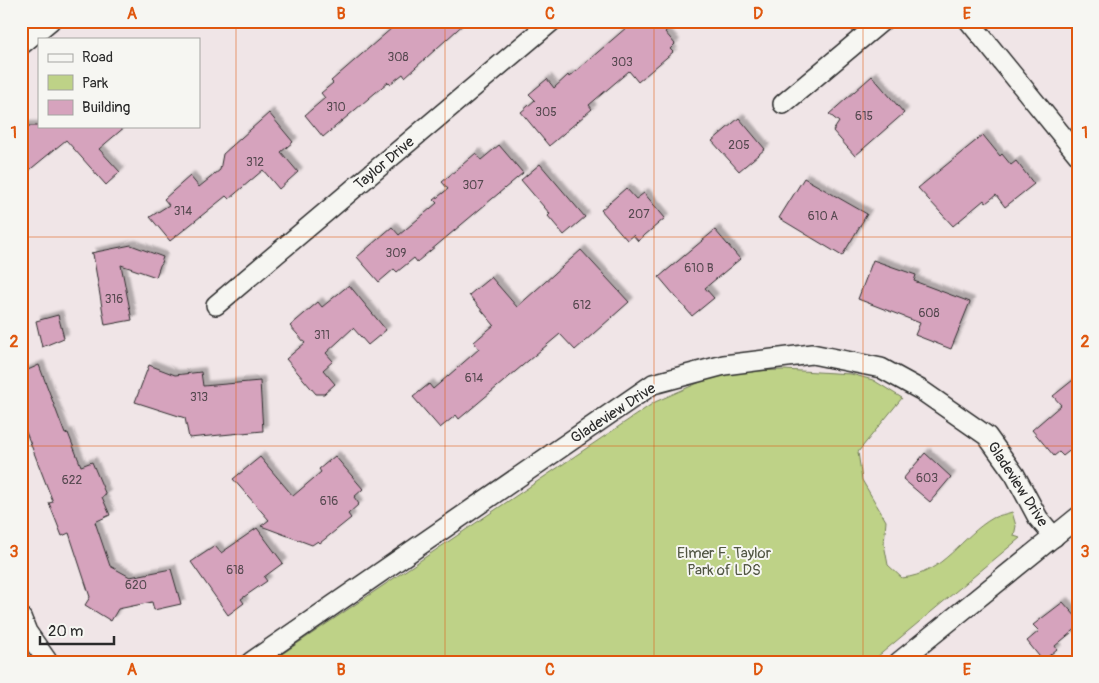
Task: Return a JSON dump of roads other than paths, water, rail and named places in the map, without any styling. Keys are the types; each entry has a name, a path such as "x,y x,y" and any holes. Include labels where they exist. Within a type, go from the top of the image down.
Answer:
{"street":[{"path":"21,45 50,21"},
{"name":"Taylor Drive","path":"216,305 552,21"},
{"path":"783,104 882,21"},
{"path":"969,21 1078,155"},
{"name":"Gladeview Drive","path":"251,662 653,384 724,365 812,354 881,368 921,390 987,436 1015,475 1038,518 1054,537"},
{"path":"899,662 1078,517"},
{"path":"21,617 27,632 48,662"}],"park label":[{"name":"Elmer F. Taylor Park of LDS","path":"724,562"}]}
